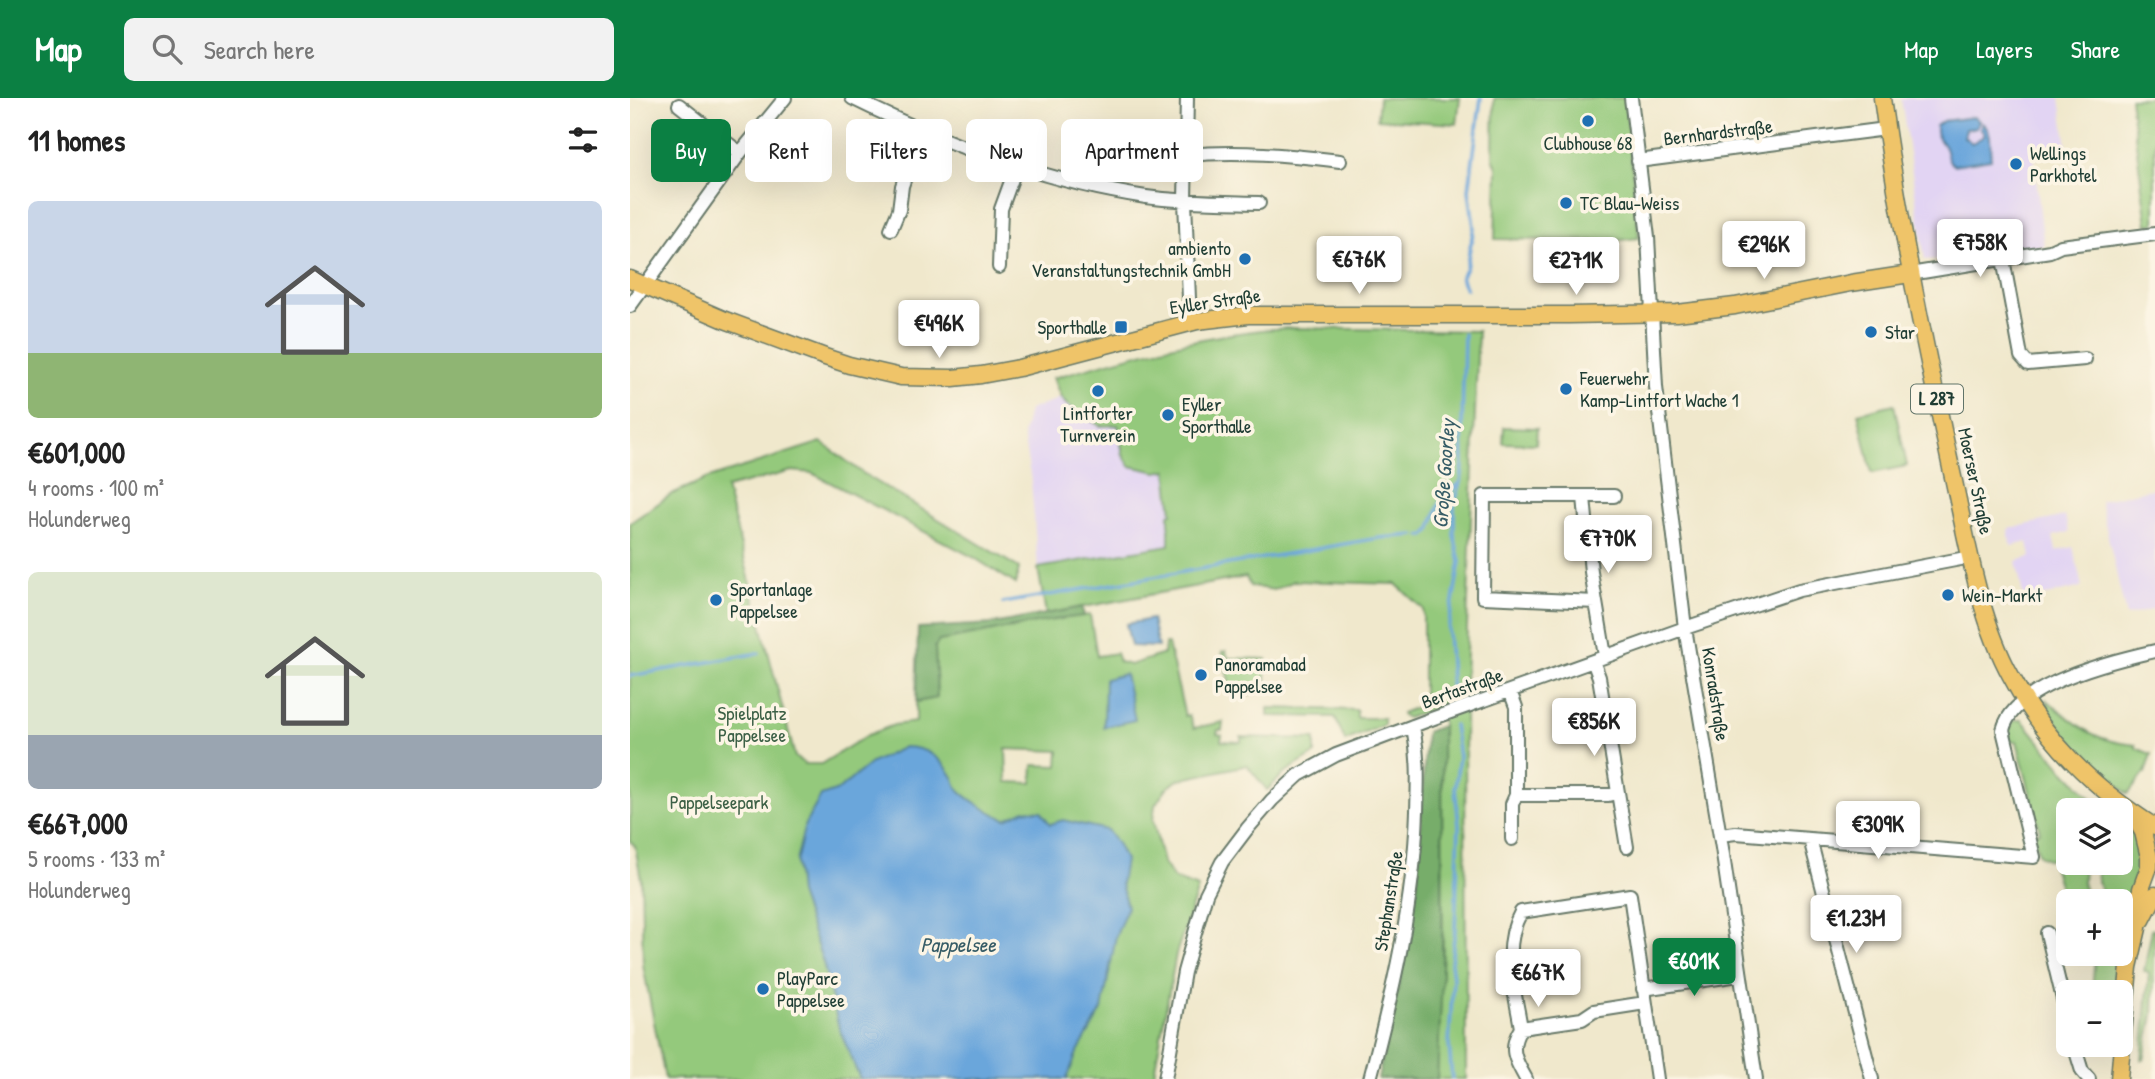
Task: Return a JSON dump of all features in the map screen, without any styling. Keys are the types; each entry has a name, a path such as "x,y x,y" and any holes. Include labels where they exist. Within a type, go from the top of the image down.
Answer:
{"main road":[{"name":"Moerser Straße","path":"1882,98 1910,274 1971,557 1988,621 2007,669 2045,731 2091,781 2113,798"},
{"name":"Eyller Straße","path":"630,279 725,320 849,365 901,377 953,378 1031,365 1190,323 1262,314 1651,314 1713,309 1864,280 1910,274"},
{"name":"Moerser Straße","path":"2133,814 2155,827"},
{"name":"Moerser Straße","path":"2119,1079 2129,967 2138,928 2141,889 2152,863 2148,846 2133,814"},
{"name":"Moerser Straße","path":"2138,928 2155,895"}],"street":[{"path":"630,306 740,153 785,98"},
{"path":"852,98 896,119"},
{"path":"1187,98 1187,119"},
{"name":"Konradstraße","path":"1631,98 1648,237 1656,387 1685,628 1720,835 1756,1079"},
{"path":"679,105 740,153"},
{"name":"Bernhardstraße","path":"1638,161 1886,129"},
{"path":"1203,154 1272,153 1340,161"},
{"path":"1047,173 1096,188 1185,201 1259,203"},
{"path":"891,229 899,210 903,182"},
{"path":"999,267 1001,209 1011,182"},
{"path":"1186,182 1190,323"},
{"path":"1910,274 2050,251 2061,246 2155,234"},
{"path":"2003,258 2021,356 2028,364 2085,359"},
{"path":"1596,602 1483,597 1484,496 1614,496"},
{"path":"1584,497 1596,602 1599,677 1627,847"},
{"name":"Bertastraße","path":"1165,1079 1191,941 1206,894 1222,862 1272,800 1300,775 1336,755 1413,726 1799,590 1971,557"},
{"path":"1720,835 1736,832 2034,856 2003,730 2008,718 2025,700 2042,689 2093,667 2155,651"},
{"path":"1510,691 1516,707 1516,795 1512,804 1512,839"},
{"name":"Stephanstraße","path":"1370,1079 1397,969 1414,876 1419,757 1413,726"},
{"path":"1516,795 1616,793"},
{"path":"1810,839 1872,1079"},
{"path":"1526,1079 1515,1060 1513,1040 1521,1028 1510,956 1516,921 1521,912 1630,895 1657,1079"},
{"path":"2047,933 2058,980"},
{"path":"1643,989 1740,975"},
{"path":"1521,1028 1582,1019 1594,1011 1645,1003"},
{"path":"2077,1057 2081,1071 2089,1079"}],"shaded area":[{"path":"1901,98 2060,98 2068,154 2034,159 2044,246 1925,260"},
{"path":"1061,398 1067,405 1106,427 1118,425 1123,455 1168,470 1169,499 1172,501 1169,545 1038,568 1031,480 1023,435 1029,410"},
{"path":"2155,488 2155,609 2126,616 2100,501"},
{"path":"2065,516 2069,532 2053,536 2056,551 2073,547 2082,587 2024,600 2016,561 2031,557 2028,542 2011,546 2008,529"}],"green space":[{"path":"1379,98 1460,98 1457,124 1377,119"},
{"name":"TC Blau-Weiss","path":"1494,98 1625,98 1639,238 1615,241 1495,239 1497,168 1493,157"},
{"path":"2130,98 2155,98 2155,224 2147,225"},
{"path":"1290,328 1478,331 1465,681 1466,1079 1437,1079 1443,949 1442,706 1407,718 1402,715 1423,705 1423,609 1396,584 1294,581 1274,590 1250,586 1246,577 1046,614 1038,568 1169,545 1169,514 1172,513 1167,470 1157,472 1130,466 1123,455 1118,425 1100,426 1067,405 1061,398 1053,378 1141,353 1200,340"},
{"path":"1894,404 1907,466 1872,473 1858,413"},
{"path":"1504,427 1537,428 1536,444 1503,443"},
{"path":"821,442 864,474 1019,568 1016,584 973,557 812,473 792,471 726,488 795,757 805,764 821,764 868,735 894,725 916,722 916,702 937,698 935,647 939,641 984,631 1016,628 1038,621 1090,615 1097,656 1116,653 1119,662 1130,665 1164,654 1165,644 1168,644 1185,716 1189,715 1194,728 1223,722 1222,730 1218,730 1217,734 1222,735 1221,741 1241,742 1241,737 1315,739 1315,754 1287,771 1267,790 1247,765 1178,780 1166,789 1155,805 1153,820 1163,863 1174,879 1198,888 1176,954 1153,1079 665,1079 643,965 641,879 635,846 630,841 630,523 672,494 709,478","holes":["1006,749 1059,751 1058,766 1033,765 1032,783 1007,782"]},
{"path":"1082,607 1084,616 939,641 935,647 937,698 916,702 918,628 993,624"},
{"path":"1226,651 1228,658 1266,659 1266,684 1273,684 1273,689 1233,698 1222,652"},
{"path":"2047,700 2087,731 2109,740 2136,745 2136,748 2151,754 2145,773 2128,794 2067,736 2049,710"},
{"path":"1268,708 1357,710 1357,718 1384,718 1384,725 1345,741 1335,717 1268,716"},
{"path":"2013,720 2022,720 2091,798 2056,798 2056,859 2049,860 2039,855 2033,834 2040,832 2017,741 2010,742 2008,733"},
{"path":"1442,726 1442,981 1437,1079 1378,1079 1408,944 1417,887 1426,732"},
{"path":"2133,832 2139,841 2141,863 2133,889 2100,889 2097,877 2133,875"},
{"path":"2056,875 2083,875 2084,889 2060,889"},
{"path":"2152,929 2155,930 2153,1014 2142,1060 2149,972 2144,971"},
{"path":"2094,966 2116,966 2114,980 2093,980"}],"water":[{"path":"1974,117 1979,121 1976,127 1966,129 1964,137 1972,143 1984,136 1980,128 1982,123 1990,135 1991,159 1954,165 1948,159 1937,136 1936,126 1943,121"},
{"path":"1152,619 1158,647 1131,646 1126,624"},
{"path":"1125,674 1135,720 1104,727 1105,679"},
{"name":"Pappelsee","path":"904,747 920,749 939,760 950,772 962,793 1001,817 1006,819 1025,810 1041,811 1050,824 1063,820 1107,830 1118,845 1125,860 1121,884 1127,907 1116,936 1102,1010 1076,1055 1067,1079 860,1079 839,1028 823,962 799,894 796,862 805,824 821,796 838,790 871,763"}],"waterway":[{"name":"Große Goorley","path":"1466,289 1461,277 1466,268 1474,227 1469,190 1481,98"},
{"name":"Große Goorley","path":"1452,699 1448,629 1460,562 1454,535 1454,505 1463,465 1464,334"},
{"path":"1421,536 1430,531 1440,502 1461,482"},
{"path":"1003,603 1379,538 1415,535"},
{"path":"630,676 759,653"},
{"name":"Große Goorley","path":"1452,1079 1449,1044 1453,978 1451,963 1459,825 1455,788 1459,757 1454,725"}],"place":[{"name":"Clubhouse 68","path":"1588,121"},
{"name":"Wellings Parkhotel","path":"2016,164"},
{"name":"TC Blau-Weiss","path":"1566,203"},
{"name":"ambiento Veranstaltungstechnik GmbH","path":"1245,259"},
{"name":"Sporthalle","path":"1121,327"},
{"name":"Star","path":"1871,332"},
{"name":"Feuerwehr Kamp-Lintfort Wache 1","path":"1566,389"},
{"name":"Lintforter Turnverein","path":"1098,391"},
{"name":"Eyller Sporthalle","path":"1168,415"},
{"name":"Wein-Markt","path":"1948,595"},
{"name":"Sportanlage Pappelsee","path":"716,600"},
{"name":"Panoramabad Pappelsee","path":"1201,675"},
{"name":"PlayParc Pappelsee","path":"763,989"}],"park label":[{"name":"Spielplatz Pappelsee","path":"752,724"},
{"name":"Pappelseepark","path":"719,802"}]}
